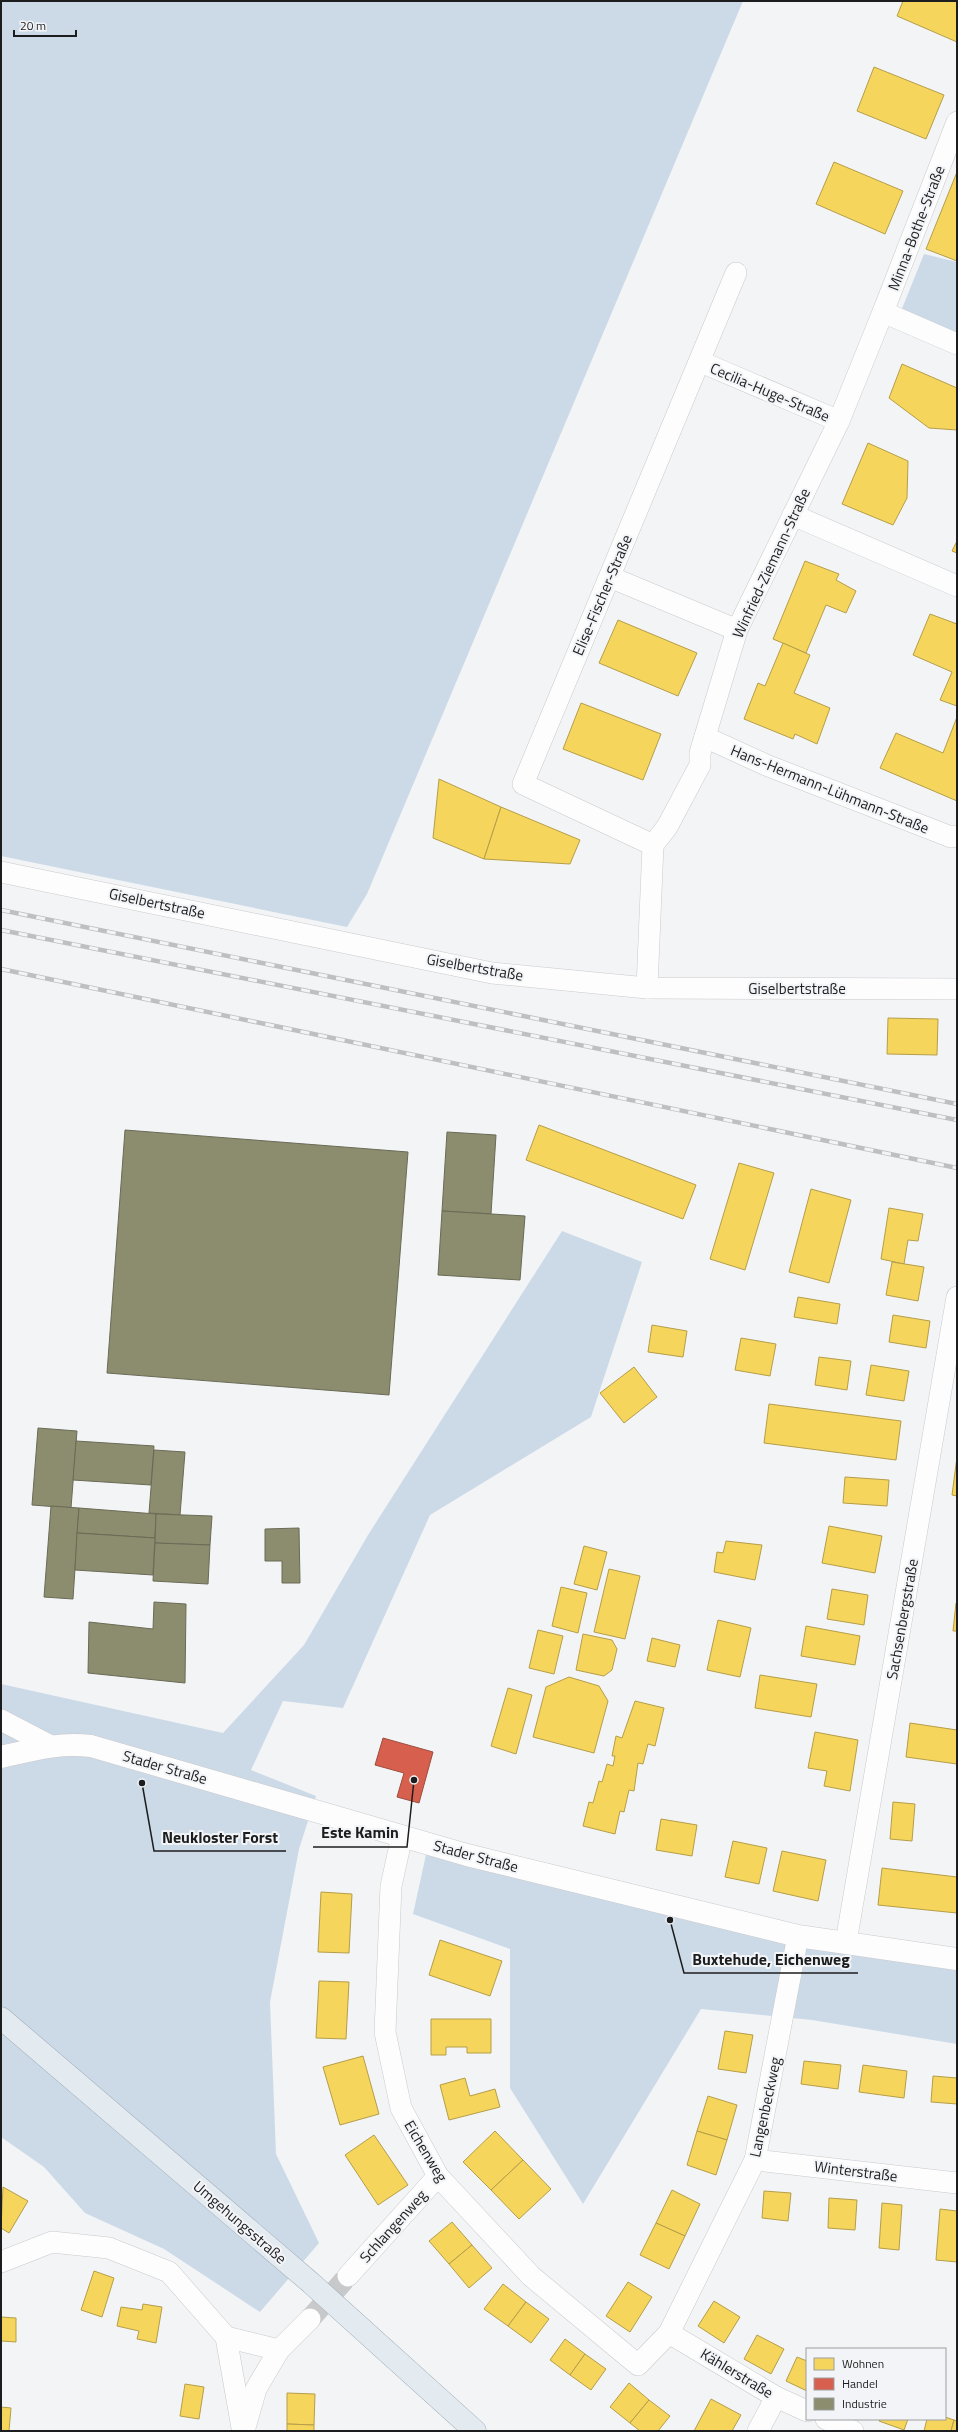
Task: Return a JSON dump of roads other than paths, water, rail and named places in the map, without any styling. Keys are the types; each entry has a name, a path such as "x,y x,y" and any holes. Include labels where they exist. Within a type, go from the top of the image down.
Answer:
{"main road":[{"name":"Umgehungsstraße","path":"1,2018 311,2283 475,2431"}],"street":[{"name":"Minna-Bothe-Straße","path":"883,312 957,122"},
{"name":"Elise-Fischer-Straße","path":"653,846 523,784 701,362 736,273"},
{"path":"883,312 957,344"},
{"name":"Winfried-Ziemann-Straße","path":"653,846 667,827 700,765 700,753 737,630 839,421 883,312"},
{"name":"Cecilia-Huge-Straße","path":"701,362 839,421"},
{"path":"794,515 957,586"},
{"path":"610,577 737,630"},
{"name":"Hans-Hermann-Lühmann-Straße","path":"705,737 832,791 951,837 957,836"},
{"path":"647,988 653,846"},
{"name":"Giselbertstraße","path":"1,872 492,973 647,988 957,989"},
{"name":"Sachsenbergstraße","path":"846,1942 957,1297"},
{"path":"1,1720 49,1745"},
{"name":"Stader Straße","path":"1,1757 49,1745 72,1743 91,1746 467,1855 798,1936 957,1959"},
{"name":"Eichenweg","path":"402,1836 391,1886 385,2032 401,2108 438,2176 531,2276 638,2365 669,2333"},
{"name":"Langenbeckweg","path":"669,2333 755,2160 798,1936"},
{"name":"Winterstraße","path":"755,2160 957,2183"},
{"name":"Schlangenweg","path":"348,2276 438,2176"},
{"path":"1,2262 52,2242 109,2248 169,2272 226,2337 244,2431"},
{"path":"244,2431 256,2389 280,2350 310,2319"},
{"name":"Kählerstraße","path":"669,2333 776,2397 806,2411"},
{"path":"226,2337 280,2350"},
{"path":"758,2431 776,2397"},
{"path":"828,2420 853,2431"}],"tunnel":[{"path":"310,2319 348,2276"}],"railway":[{"path":"1,910 957,1104"},
{"path":"1,930 957,1120"},
{"path":"1,969 957,1168"}],"place":[{"name":"Este Kamin","path":"414,1780"},
{"name":"Neukloster Forst","path":"142,1783"},
{"name":"Buxtehude, Eichenweg","path":"670,1920"}]}
